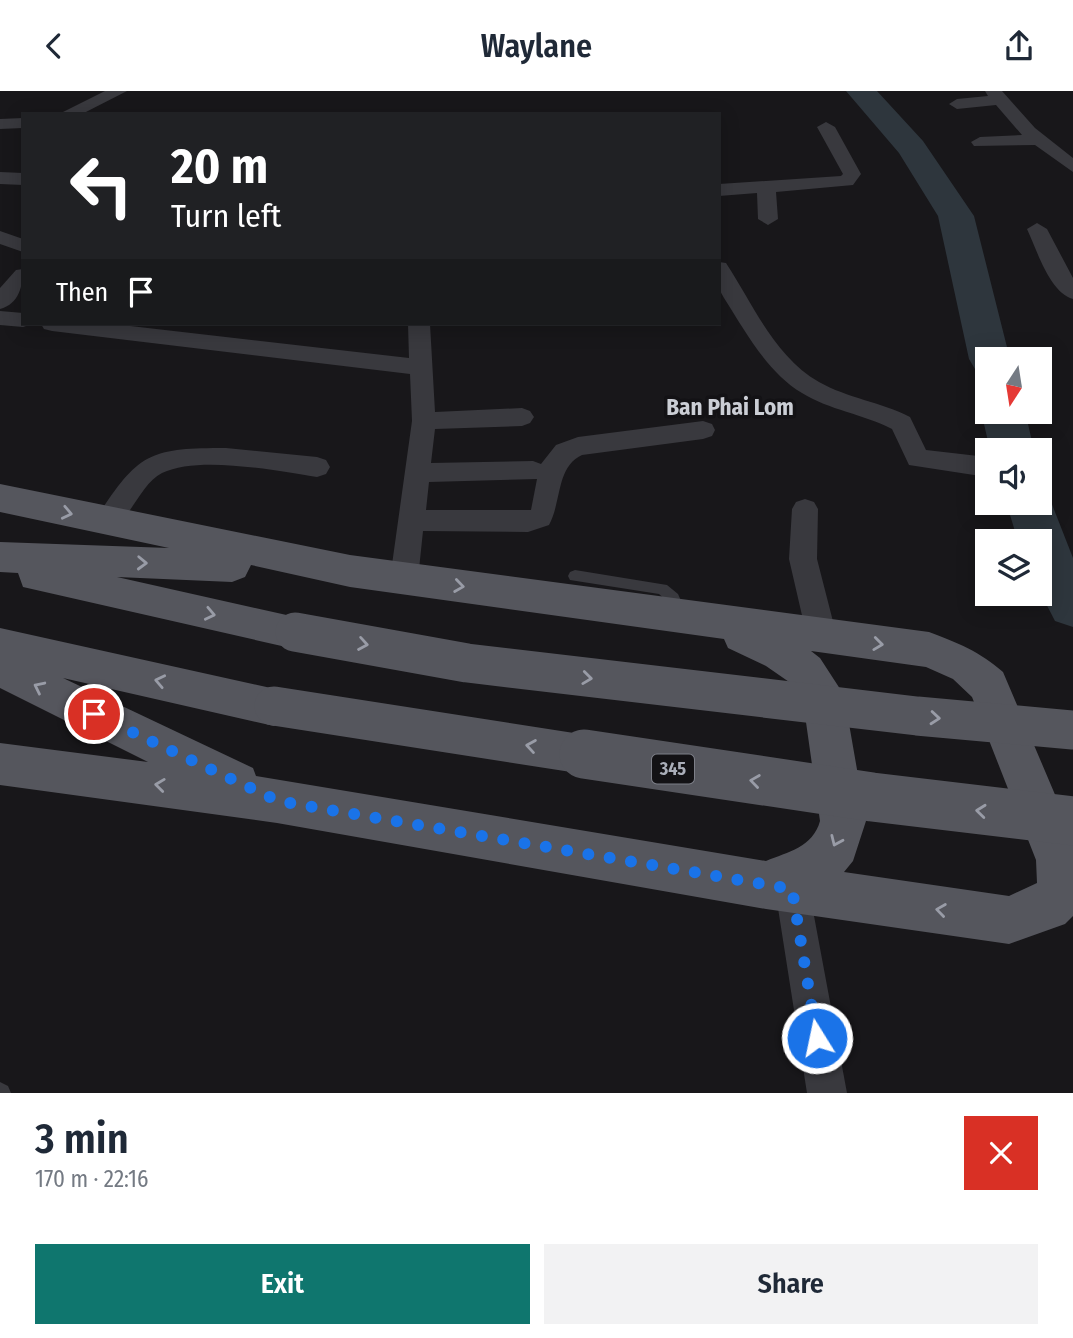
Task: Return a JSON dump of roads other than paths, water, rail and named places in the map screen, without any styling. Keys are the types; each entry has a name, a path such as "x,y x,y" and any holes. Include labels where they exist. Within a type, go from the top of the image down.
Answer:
{"main road":[{"path":"0,498 350,571 929,650 967,666 988,685 1059,860 1062,892 1048,907 1009,919 779,887 278,801 4,772"},
{"path":"0,557 350,571"},
{"path":"0,568 295,632 467,663 917,716 1073,730"},
{"path":"695,619 780,653 806,671 823,695 844,821 837,845 824,860 779,887"},
{"name":"345","path":"0,646 274,706 685,771 936,807 1073,821"},
{"path":"0,668 200,767 278,801"}],"street":[{"path":"71,112 119,91"},
{"path":"957,104 996,96 1038,140 1073,167"},
{"path":"0,124 21,123"},
{"path":"721,190 839,183 850,179 850,166 826,127"},
{"path":"980,142 1038,140"},
{"path":"0,179 21,179"},
{"path":"766,187 768,219"},
{"path":"1037,229 1057,272 1073,292"},
{"path":"0,237 21,245"},
{"path":"721,272 747,317 792,373 808,386 901,423 918,459 975,466"},
{"path":"0,302 21,277"},
{"path":"0,318 21,320"},
{"path":"68,326 420,367"},
{"path":"404,579 424,421 419,326"},
{"path":"424,421 522,417"},
{"path":"412,520 528,521 540,518 546,509 552,461 562,451 578,446 703,430"},
{"path":"108,521 133,484 155,466 216,457 249,458 317,467"},
{"path":"419,473 533,471"},
{"path":"805,509 800,540 802,561 821,637"},
{"path":"779,887 827,1093"}],"lane":[{"path":"575,576 662,589 695,619"}],"waterway":[{"path":"861,91 912,148 956,216 987,347"},
{"path":"1006,424 1009,438"},
{"path":"1034,515 1052,568 1073,605"}],"district":[{"name":"Ban Phai Lom","path":"730,407"}]}
